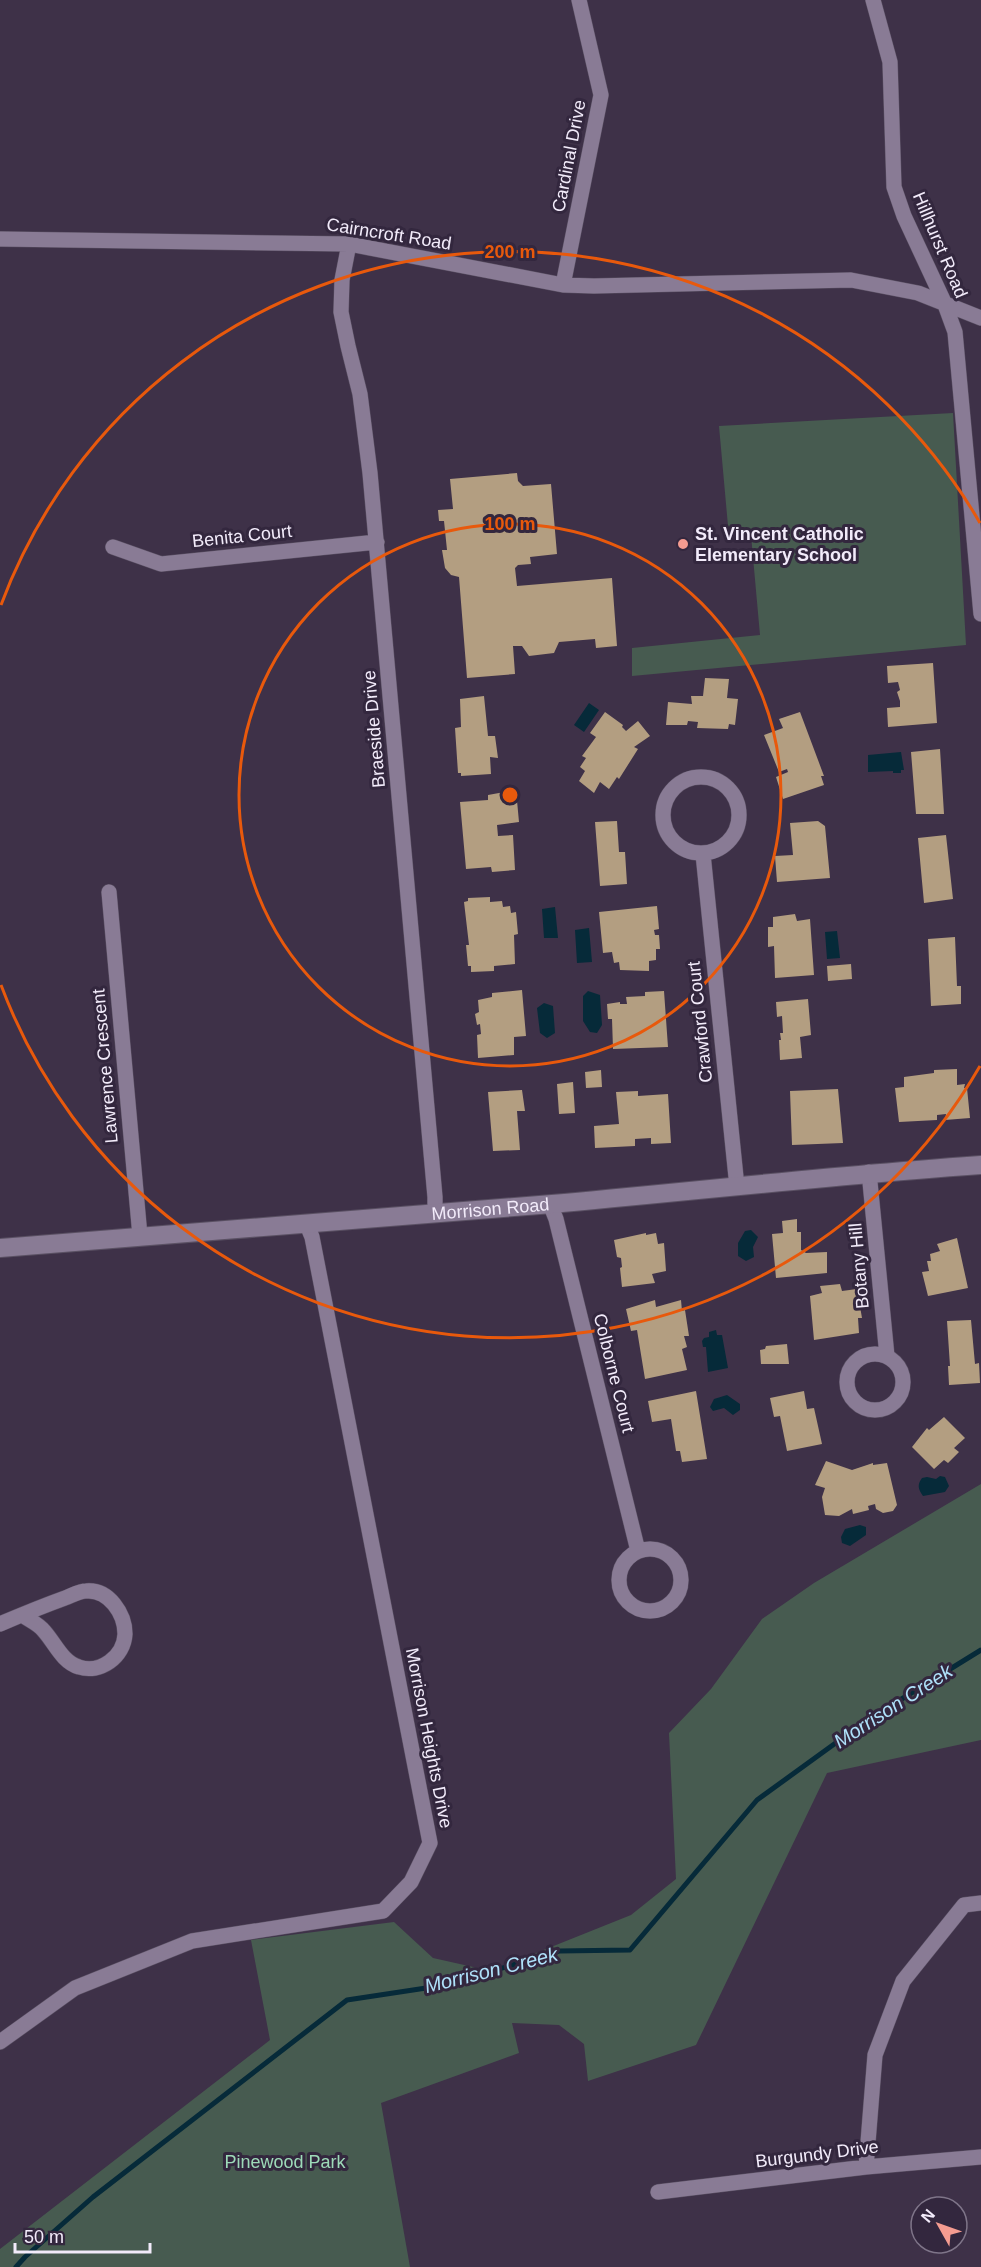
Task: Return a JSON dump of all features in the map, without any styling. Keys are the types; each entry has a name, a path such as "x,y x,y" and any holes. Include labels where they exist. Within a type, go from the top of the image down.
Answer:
{"street":[{"name":"Cardinal Drive","path":"563,285 601,95 579,0"},
{"name":"Hillhurst Road","path":"873,0 890,62 894,187 904,216 944,302 955,332 981,614"},
{"name":"Cairncroft Road","path":"0,239 349,244 563,285 850,280 918,293 981,318"},
{"name":"Braeside Drive","path":"349,244 342,280 341,312 360,393 377,543 435,1213"},
{"name":"Benita Court","path":"113,547 161,564 377,543"},
{"path":"707,777 722,783 734,794 740,809 739,825 732,840 719,850 703,854 687,852 674,843 665,830 662,814 666,798 676,785 691,778 707,777"},
{"name":"Crawford Court","path":"703,854 737,1187"},
{"name":"Lawrence Crescent","path":"109,892 140,1236"},
{"name":"Morrison Road","path":"0,1248 307,1225 737,1187 869,1172 981,1165"},
{"name":"Botany Hill","path":"869,1172 887,1356"},
{"name":"Colborne Court","path":"550,1204 556,1219 638,1551"},
{"name":"Morrison Heights Drive","path":"0,2042 75,1988 192,1941 383,1911 411,1882 430,1843 312,1237 307,1225"},
{"path":"659,1550 675,1561 680,1570 682,1580 676,1599 659,1611 639,1610 623,1596 619,1586 622,1565 638,1551 659,1550"},
{"path":"0,1624 22,1615 86,1591 95,1592 113,1601 123,1621 125,1635 119,1652 107,1665 91,1669 78,1667 66,1660 43,1629 22,1615"},
{"path":"866,2167 875,2055 903,1981 964,1905 981,1903"},
{"name":"Burgundy Drive","path":"658,2192 866,2167 981,2157"}],"green space":[{"path":"953,413 966,645 632,676 632,648 760,635 751,535 729,537 719,426"},
{"name":"Pinewood Park","path":"981,1484 981,1740 827,1773 696,2045 588,2081 584,2044 559,2025 512,2023 519,2053 381,2103 410,2267 0,2267 0,2249 270,2040 251,1940 394,1922 433,1958 491,1971 631,1915 676,1879 669,1733 711,1689 762,1619 814,1583"}],"water":[{"path":"589,703 599,710 584,732 574,725"},
{"path":"901,752 904,770 901,770 901,773 868,772 868,755"},
{"path":"555,907 558,938 544,938 542,909"},
{"path":"589,928 592,962 577,963 575,930"},
{"path":"837,931 840,958 827,959 825,932"},
{"path":"588,991 600,995 602,1025 597,1033 590,1032 583,1021 583,996"},
{"path":"544,1003 553,1006 555,1033 547,1038 540,1033 537,1008"},
{"path":"751,1230 758,1237 753,1247 754,1257 746,1261 738,1256 738,1243 745,1231"},
{"path":"716,1330 717,1335 722,1335 728,1368 708,1372 706,1347 703,1347 702,1341 709,1337 709,1332"},
{"path":"727,1395 740,1404 740,1410 733,1415 724,1408 713,1411 710,1407 714,1399"},
{"path":"940,1476 945,1477 949,1486 945,1492 923,1496 919,1487 922,1478 936,1479"},
{"path":"860,1525 866,1527 866,1535 850,1546 842,1543 841,1537 845,1529"}],"building":[{"path":"517,473 518,481 523,486 551,484 557,554 530,557 531,564 518,565 515,568 517,586 612,578 617,646 596,648 595,639 559,642 554,653 529,656 522,646 513,646 515,674 467,678 459,577 451,575 445,568 442,550 447,550 444,521 439,521 438,510 453,509 450,479"},
{"path":"933,663 937,723 888,727 887,708 900,707 897,692 900,690 898,682 888,683 887,666"},
{"path":"705,678 729,679 727,698 738,699 735,725 729,724 728,729 697,728 698,722 688,721 687,725 666,725 668,702 692,704 691,696 703,696"},
{"path":"484,696 488,736 495,736 498,758 490,757 491,774 461,776 461,773 458,773 455,728 461,727 460,699"},
{"path":"605,712 623,725 626,731 638,721 650,736 634,747 638,749 619,779 617,777 609,789 600,782 594,793 579,781 585,771 580,767 586,758 582,756 596,737 590,733"},
{"path":"800,712 824,776 821,776 824,785 783,799 776,777 788,772 787,769 779,772 764,735 783,728 779,719"},
{"path":"940,749 944,814 916,814 911,752"},
{"path":"516,790 519,822 497,825 498,836 513,835 515,870 492,872 491,867 466,869 460,802 488,800 488,795"},
{"path":"617,821 619,852 625,852 627,884 600,886 595,822"},
{"path":"818,821 825,826 830,878 777,882 775,856 793,855 790,823"},
{"path":"946,835 953,899 924,903 918,838"},
{"path":"490,897 490,902 502,901 503,907 510,906 511,913 516,912 518,934 514,935 515,964 494,966 494,971 471,972 471,966 468,966 466,945 469,945 464,902 468,901 468,898"},
{"path":"657,906 659,929 654,930 655,935 659,935 660,949 656,949 656,960 649,961 649,971 620,970 619,962 614,963 612,952 603,953 599,912"},
{"path":"795,914 797,921 810,919 814,975 775,978 774,946 768,947 768,927 773,927 773,917"},
{"path":"955,937 957,986 961,986 961,1004 931,1006 928,939"},
{"path":"851,964 852,979 828,981 827,966"},
{"path":"522,990 526,1036 514,1037 514,1055 478,1058 477,1035 481,1034 480,1024 477,1025 475,1014 479,1012 478,1000 492,997 492,993"},
{"path":"664,991 668,1047 613,1049 612,1019 608,1019 607,1004 620,1002 620,1004 627,1004 626,997 645,996 645,992"},
{"path":"808,999 811,1035 800,1037 802,1058 780,1060 779,1040 781,1040 780,1033 783,1033 782,1016 777,1017 776,1002"},
{"path":"957,1069 957,1085 965,1084 964,1088 967,1088 970,1118 945,1120 946,1114 937,1115 937,1120 899,1122 895,1088 904,1087 904,1077 934,1073 934,1070"},
{"path":"601,1070 602,1087 586,1088 585,1072"},
{"path":"573,1082 575,1113 559,1114 557,1084"},
{"path":"838,1089 843,1143 792,1145 790,1091"},
{"path":"522,1090 525,1111 517,1111 520,1150 493,1151 488,1092"},
{"path":"638,1091 638,1096 668,1094 671,1143 651,1144 651,1138 635,1139 635,1146 595,1148 594,1126 619,1124 616,1092"},
{"path":"797,1219 797,1232 801,1232 801,1250 806,1253 827,1252 827,1273 776,1278 772,1234 783,1233 782,1221"},
{"path":"646,1233 646,1235 656,1233 658,1244 664,1243 666,1271 652,1274 655,1283 622,1287 621,1258 617,1257 614,1240"},
{"path":"957,1238 968,1288 928,1296 922,1272 929,1271 927,1261 931,1261 930,1254 940,1251 937,1244"},
{"path":"840,1284 842,1291 857,1289 862,1318 858,1318 859,1333 814,1340 810,1296 822,1293 820,1286"},
{"path":"655,1300 656,1307 681,1300 689,1336 684,1336 687,1347 682,1349 687,1370 645,1379 637,1330 631,1331 626,1309"},
{"path":"971,1320 975,1364 979,1363 980,1383 949,1385 947,1321"},
{"path":"787,1344 789,1364 761,1364 760,1350 765,1349 766,1346"},
{"path":"696,1391 707,1459 682,1462 680,1451 676,1451 671,1419 652,1422 648,1401"},
{"path":"804,1391 807,1409 814,1408 822,1444 787,1451 780,1416 774,1417 770,1398"},
{"path":"944,1417 965,1438 954,1448 959,1452 948,1463 944,1460 934,1469 912,1447 927,1428 929,1430"},
{"path":"826,1461 852,1470 873,1463 873,1465 887,1463 897,1505 893,1511 883,1513 876,1509 875,1504 868,1506 869,1510 853,1514 852,1509 839,1516 825,1515 822,1497 825,1488 815,1485"}],"waterway":[{"name":"Morrison Creek","path":"16,2267 93,2197 347,2000 446,1985 559,1951 630,1950 757,1800 866,1721 981,1650"}],"place":[{"name":"St. Vincent Catholic Elementary School","path":"683,544"}]}
